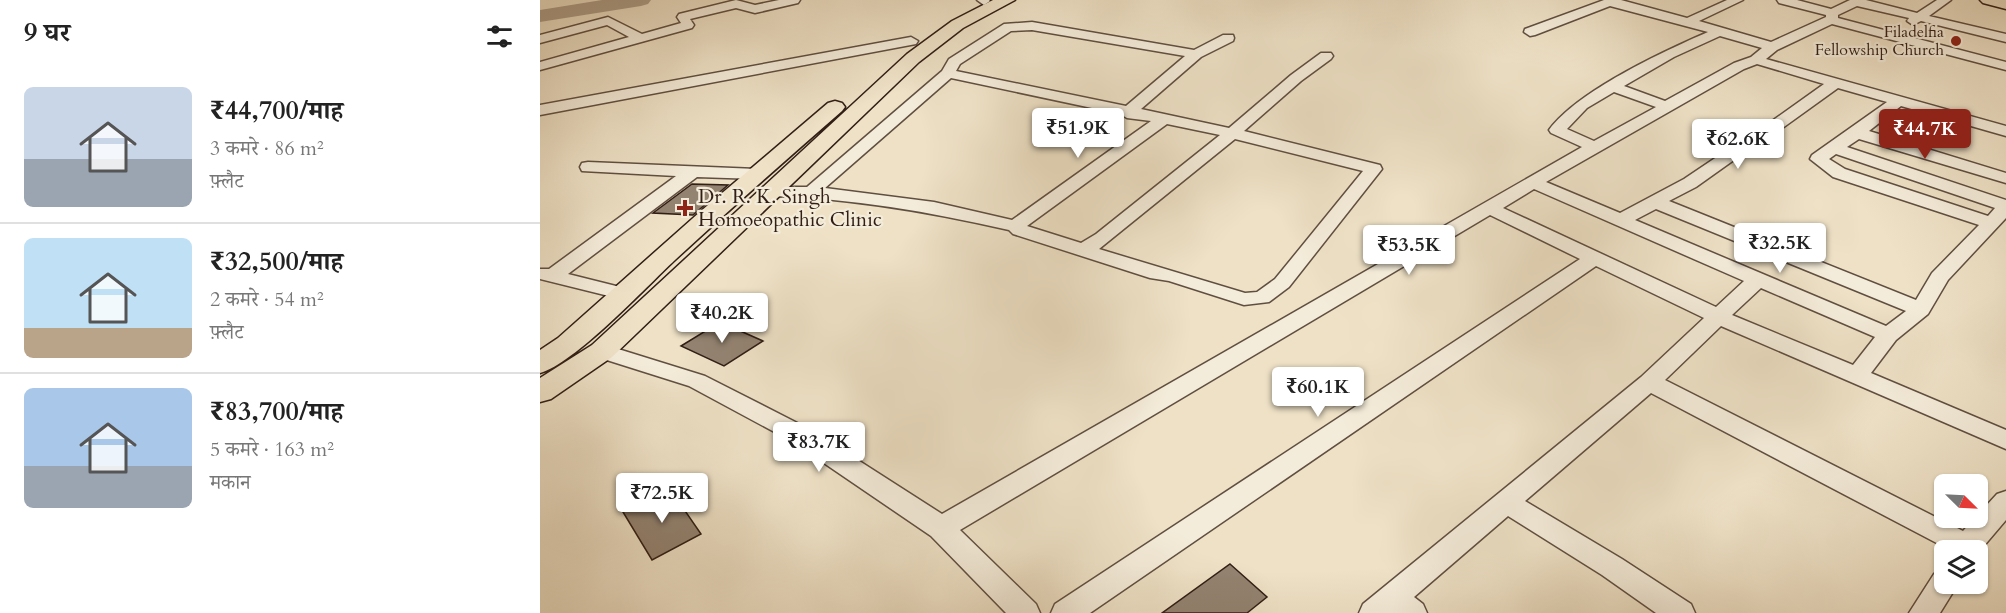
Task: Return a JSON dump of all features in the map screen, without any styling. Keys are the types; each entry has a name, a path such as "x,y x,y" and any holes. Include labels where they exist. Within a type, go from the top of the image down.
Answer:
{"main road":[{"path":"540,392 602,351 764,183 911,41 984,0"},
{"path":"540,364 568,344 625,294 764,183 942,34 1007,0"},
{"path":"1988,0 2006,4"}],"street":[{"path":"540,66 687,25 683,18 736,4 755,9 794,0"},
{"path":"1688,22 1737,0"},
{"path":"1783,0 1889,36 2006,66"},
{"path":"1889,36 1946,0"},
{"path":"941,528 1594,147 1739,66 1756,60 1772,47 1832,17 1858,1 2006,38"},
{"path":"1530,32 1614,2 1772,47"},
{"path":"540,39 608,21 640,38"},
{"path":"811,192 948,73 954,62 1008,27 1032,26 1196,54"},
{"path":"1594,147 1557,130 1582,105 1669,54 1720,31"},
{"path":"1127,113 1196,54 1228,38"},
{"path":"540,110 911,41"},
{"path":"1085,249 1103,238 1296,78 1326,56"},
{"path":"1756,60 2006,131"},
{"path":"588,167 692,172 811,192 934,207 1015,226 1020,230 1157,274 1171,275 1244,298 1262,298 1282,283 1374,169 1232,133 1127,113 948,73"},
{"path":"1619,220 1690,183 1742,147 1750,144 1835,83"},
{"path":"1612,87 1666,106"},
{"path":"1899,100 1857,133 1818,159 1839,173 1989,222"},
{"path":"1015,226 1162,120"},
{"path":"1857,133 2006,178"},
{"path":"1833,148 2006,206 1939,277 1921,310 1888,336 1856,377"},
{"path":"546,274 692,172"},
{"path":"1534,183 1888,336"},
{"path":"1655,202 1921,310"},
{"path":"1489,208 1717,316 2006,440"},
{"path":"1066,613 1593,259"},
{"path":"546,274 625,294"},
{"path":"1393,608 1506,502 1649,382 1757,280"},
{"path":"602,351 697,381 792,430 941,528 1025,613"},
{"path":"1649,382 1951,540"},
{"path":"1973,540 2006,501"},
{"path":"1506,502 1612,567 1680,613"},
{"path":"1924,613 1936,594"}],"building":[{"path":"692,184 728,185 693,215 653,213"},
{"path":"720,322 763,341 724,366 681,346"},
{"path":"670,489 701,534 652,560 623,512"},
{"path":"1230,564 1267,597 1247,613 1162,613"}],"waterway":[{"path":"540,16 641,0"}],"place":[{"name":"Filadelfia Fellowship Church","path":"1956,41"},
{"name":"Dr. R. K. Singh Homoeopathic Clinic","path":"685,208"}]}
